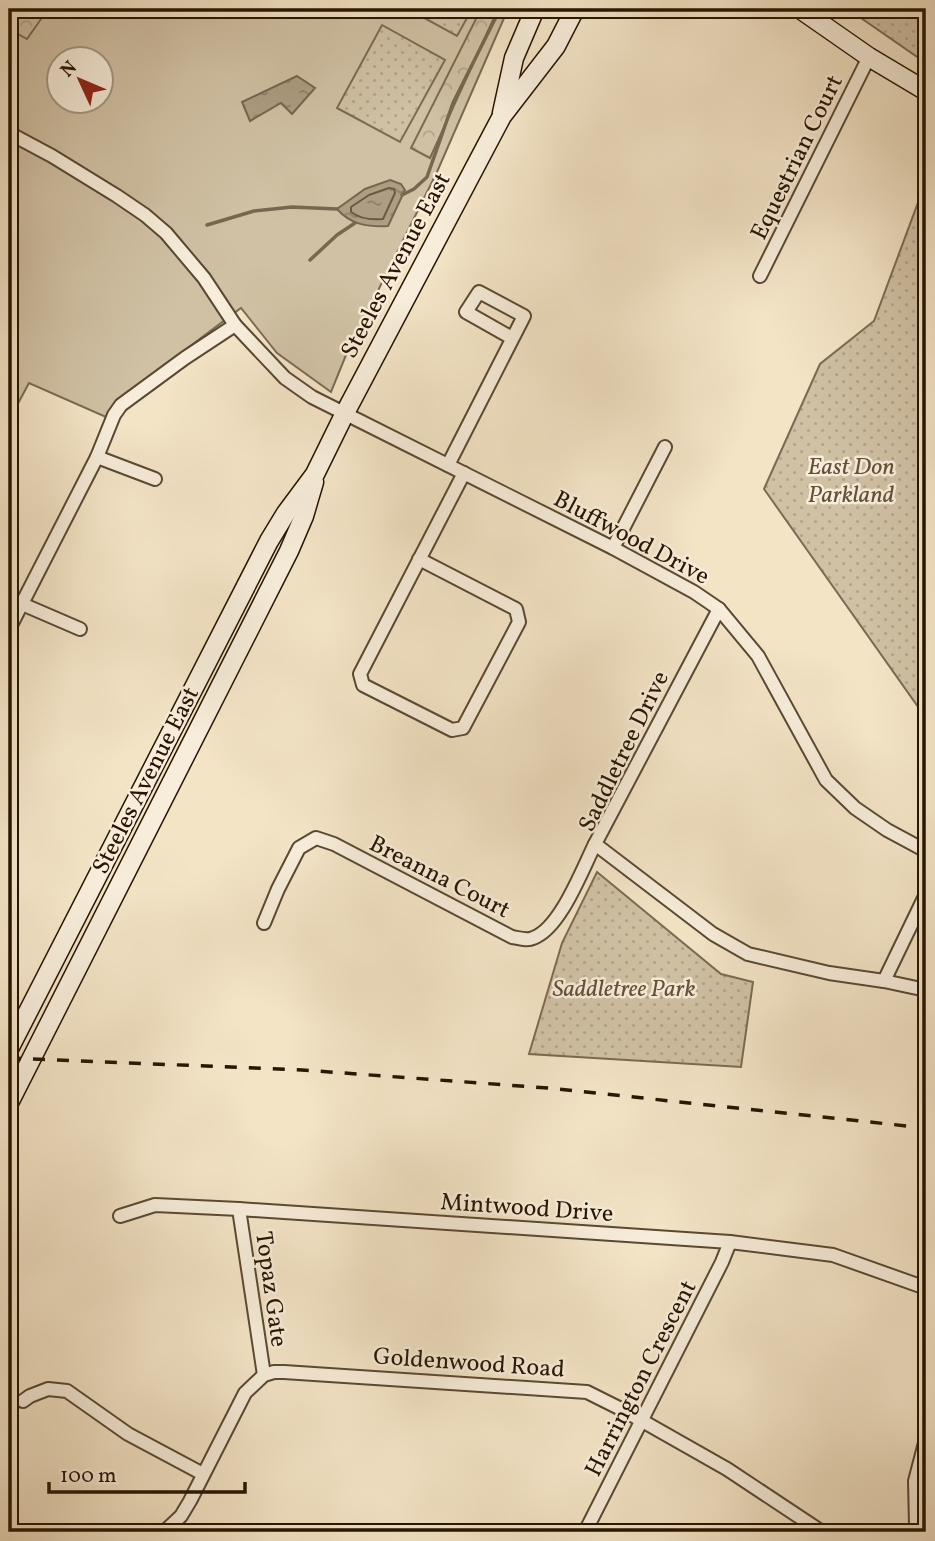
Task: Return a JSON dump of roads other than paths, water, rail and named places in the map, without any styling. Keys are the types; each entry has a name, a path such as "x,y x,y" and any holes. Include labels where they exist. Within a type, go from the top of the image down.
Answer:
{"main road":[{"name":"Steeles Avenue East","path":"502,116 514,58 535,9"},
{"name":"Steeles Avenue East","path":"9,1049 269,541 315,474 502,116 556,46 575,9"},
{"path":"800,9 869,57 926,91"},
{"name":"Steeles Avenue East","path":"9,1103 289,551 304,516 315,474"}],"street":[{"name":"Equestrian Court","path":"761,276 869,57"},
{"name":"Bluffwood Drive","path":"9,133 117,196 166,233 204,278 235,325 285,378 312,397 613,548 694,592 719,609 758,656 826,780 855,808 926,852"},
{"path":"9,629 121,405 235,325"},
{"path":"448,465 512,338"},
{"path":"613,548 665,447"},
{"path":"97,457 155,479"},
{"path":"419,559 516,609 519,622 463,728 452,730 363,685 360,674 419,559 464,473"},
{"path":"22,604 80,629"},
{"name":"Saddletree Drive","path":"719,609 595,844 713,934 748,954 829,973 926,989"},
{"name":"Breanna Court","path":"264,923 299,848 316,838 512,937 530,940 545,933 558,917 595,844"},
{"path":"884,981 926,894"},
{"name":"Mintwood Drive","path":"120,1216 155,1205 730,1242 833,1255 926,1288"},
{"name":"Topaz Gate","path":"239,1209 264,1375"},
{"name":"Harrington Crescent","path":"585,1532 730,1242"},
{"name":"Goldenwood Road","path":"264,1375 284,1372 587,1392 727,1468 822,1532"},
{"path":"164,1532 181,1516 245,1393 264,1375"},
{"path":"23,1401 48,1389 67,1391 128,1434 203,1474"},
{"path":"915,1532 915,1481 926,1439"}],"water":[{"path":"297,76 315,88 292,114 281,103 250,121 242,102"},
{"path":"390,180 401,184 405,190 388,226 360,224 348,219 337,209 365,189"}],"waterway":[{"path":"402,195 414,189 427,177 453,103 500,9"},
{"path":"207,225 254,211 292,207 337,209"},
{"path":"310,260 337,235 355,223"}],"railway":[{"path":"9,1058 302,1070 548,1088 926,1128"}],"park label":[{"name":"East Don Parkland","path":"851,480"},
{"name":"Saddletree Park","path":"624,988"}]}
